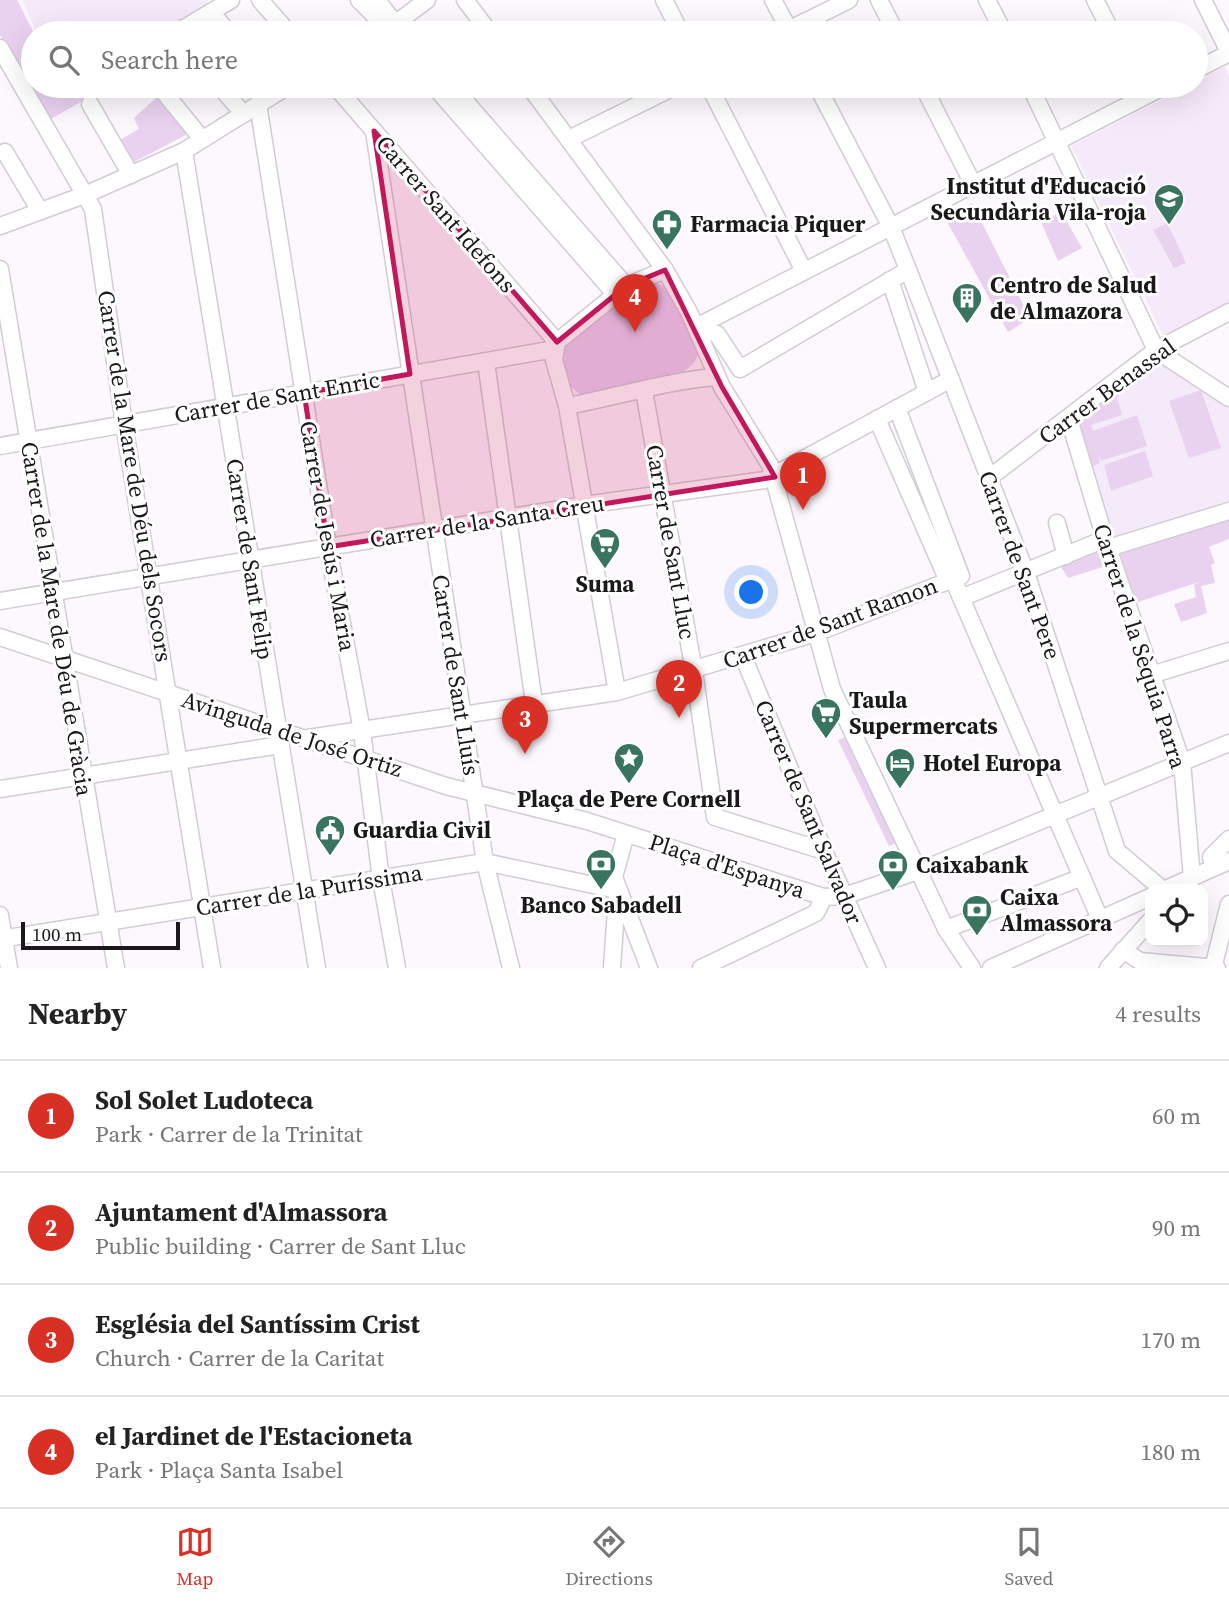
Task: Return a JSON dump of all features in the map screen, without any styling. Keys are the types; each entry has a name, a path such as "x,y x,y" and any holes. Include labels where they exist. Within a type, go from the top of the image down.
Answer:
{"street":[{"path":"221,21 231,0"},
{"path":"260,0 278,21"},
{"path":"359,0 383,21"},
{"path":"377,0 387,21"},
{"path":"396,21 428,0"},
{"path":"465,0 481,21"},
{"path":"664,0 675,21"},
{"path":"773,0 782,21"},
{"path":"808,21 849,0"},
{"path":"879,0 890,21"},
{"path":"987,0 998,21"},
{"path":"1095,0 1106,21"},
{"path":"1203,0 1229,49"},
{"name":"Carrer de la Mare de Déu dels Socors","path":"0,48 21,83"},
{"path":"1208,57 1229,49"},
{"path":"1208,62 1229,49"},
{"name":"Carrer de la Mare de Déu dels Socors","path":"30,98 87,194 93,209 124,424 151,576 212,968"},
{"path":"169,98 202,139"},
{"path":"230,98 244,114"},
{"path":"0,226 87,194 184,151 266,98"},
{"name":"Carrer Sant Idefons","path":"345,98 556,345"},
{"path":"445,98 609,277"},
{"path":"462,98 621,291"},
{"path":"538,98 665,270 694,324 714,370 775,477 816,633 840,710 946,929 972,968"},
{"path":"569,139 652,98"},
{"path":"715,98 802,268"},
{"name":"Carrer de Sant Pere","path":"823,98 889,224 951,379 1026,573 1116,851 1158,884"},
{"path":"929,98 971,181"},
{"path":"1036,98 1156,350 1229,398"},
{"path":"694,324 1056,138 1127,98"},
{"path":"90,104 131,175"},
{"name":"Carrer de Jesús i Maria","path":"258,104 328,547 367,759 381,879 397,968"},
{"name":"Carrer de Sant Lluís","path":"374,131 485,862 511,968"},
{"name":"Carrer de Sant Felip","path":"184,151 317,968"},
{"path":"5,152 40,211"},
{"name":"Carrer de la Mare de Déu de Gràcia","path":"0,269 116,968"},
{"path":"617,692 567,406 554,360 556,345 621,291 665,270"},
{"path":"694,324 717,334 740,369 908,270"},
{"path":"890,280 927,392"},
{"name":"Carrer Benassal","path":"989,478 1156,350 1229,312"},
{"name":"Carrer de Sant Enric","path":"0,446 486,362 556,345"},
{"path":"486,362 534,704"},
{"path":"567,406 644,391 714,370"},
{"name":"Carrer de la Santa Creu","path":"0,601 584,505 775,477 951,379"},
{"name":"Carrer de Sant Lluc","path":"644,391 694,671 715,817"},
{"path":"897,408 961,598 1100,919"},
{"path":"877,419 954,578"},
{"name":"Carrer de la Sèquia Parra","path":"1069,419 1108,548 1182,762 1187,883"},
{"path":"961,598 1066,556 1108,548 1229,511"},
{"path":"1057,523 1066,556"},
{"name":"Carrer de Sant Ramon","path":"304,738 617,692 816,633 954,578"},
{"name":"Avinguda de José Ortiz","path":"0,637 169,693 279,737 304,738 475,794 587,821 628,835"},
{"path":"1152,675 1229,651"},
{"name":"Carrer de Sant Salvador","path":"743,656 824,851 877,968"},
{"path":"0,789 179,760 279,737"},
{"path":"701,968 816,913 824,897 844,896 917,871 1229,743"},
{"name":"Plaça d'Espanya","path":"715,817 824,851"},
{"path":"628,835 614,877 649,968"},
{"name":"Plaça d'Espanya","path":"628,835 824,897"},
{"path":"1213,868 1211,857 1229,839"},
{"path":"1187,883 1229,861"},
{"name":"Carrer de la Puríssima","path":"2,939 485,862 617,890"},
{"path":"946,929 1080,878"},
{"path":"612,968 617,890"},
{"path":"991,968 1145,899"},
{"path":"1123,950 1140,961 1215,968 1229,904"},
{"path":"0,915 9,968"},
{"path":"1108,968 1145,927"}],"highlighted area":[{"path":"374,131 557,342 626,286 665,270 722,387 775,477 328,547 304,393 410,374"}],"shaded area":[{"path":"0,0 17,0 28,21 21,21 21,71 0,35"},
{"path":"22,0 209,0 203,9 184,21 32,21"},
{"name":"Institut d'Educació Secundària Vila-roja","path":"1225,67 1229,75 1229,302 1163,335 1071,146 1165,98 1208,98 1208,76"},
{"path":"36,98 88,98 49,120"},
{"path":"156,98 160,98 188,134 132,163 118,141 139,129 134,118"},
{"path":"972,203 1030,318 1008,332 945,218"},
{"path":"1061,212 1082,248 1058,261 1041,222"},
{"path":"1167,223 1186,263 1174,268 1153,230"},
{"path":"649,281 662,286 675,299 697,344 698,353 693,364 668,379 650,385 586,398 579,394 568,382 562,368 565,344 631,288"},
{"path":"1155,359 1229,409 1229,502 1113,537 1077,420"},
{"path":"1142,370 1146,376 1117,397 1122,415 1091,425 1093,431 1137,415 1147,446 1101,461 1098,453 1100,463 1092,467 1077,420"},
{"path":"1201,390 1221,448 1189,458 1169,401"},
{"path":"1145,451 1153,476 1111,491 1104,465"},
{"path":"1229,519 1229,539 1209,547 1215,563 1211,565 1215,583 1201,586 1207,613 1181,622 1174,604 1196,597 1194,585 1199,582 1135,603 1120,553"},
{"path":"1098,547 1107,556 1109,565 1068,578 1058,562"},
{"path":"845,737 896,843 889,846 838,740"}],"place":[{"name":"Institut d'Educació Secundària Vila-roja","path":"1169,226"},
{"name":"Farmacia Piquer","path":"667,251"},
{"name":"Centro de Salud de Almazora","path":"967,325"},
{"name":"el Jardinet de l'Estacioneta","path":"635,332"},
{"name":"Sol Solet Ludoteca","path":"803,510"},
{"name":"Suma","path":"605,570"},
{"name":"Ajuntament d'Almassora","path":"679,718"},
{"name":"Taula Supermercats","path":"826,740"},
{"name":"Església del Santíssim Crist","path":"525,754"},
{"name":"Plaça de Pere Cornell","path":"629,785"},
{"name":"Hotel Europa","path":"900,790"},
{"name":"Guardia Civil","path":"330,857"},
{"name":"Banco Sabadell","path":"601,891"},
{"name":"Caixabank","path":"893,892"},
{"name":"Caixa Almassora","path":"977,937"}]}
